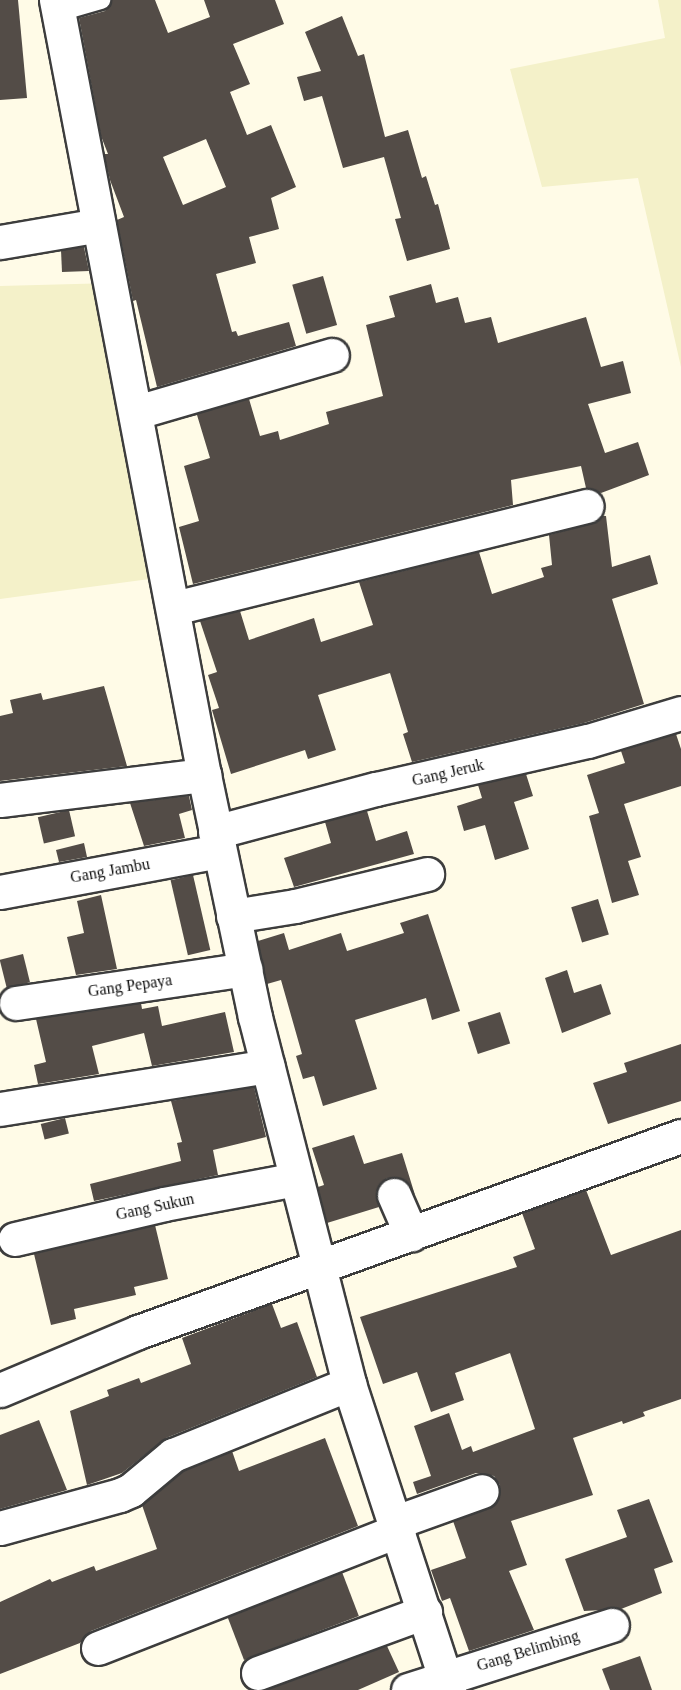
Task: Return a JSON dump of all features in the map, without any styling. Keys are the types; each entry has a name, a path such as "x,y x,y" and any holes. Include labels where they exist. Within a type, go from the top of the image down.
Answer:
{"street":[{"path":"58,6 217,842 245,969 349,1384 365,1467 398,1526 446,1683"},
{"path":"0,242 99,225"},
{"path":"137,412 332,354"},
{"path":"174,608 587,506"},
{"name":"Gang Jeruk","path":"217,842 376,789 588,741 681,713"},
{"path":"0,800 204,775"},
{"name":"Gang Jambu","path":"0,892 217,842"},
{"path":"233,916 295,906 427,874"},
{"name":"Gang Pepaya","path":"16,1003 245,969"},
{"path":"0,1109 268,1066"},
{"path":"0,1390 138,1332 681,1136"},
{"name":"Gang Sukun","path":"15,1239 164,1204 296,1179"},
{"path":"394,1195 411,1234"},
{"path":"0,1528 120,1495 131,1490 173,1455 349,1384"},
{"path":"98,1648 482,1491"},
{"path":"258,1673 425,1611"},
{"name":"Gang Belimbing","path":"408,1690 446,1683 612,1625"}],"lane":[{"path":"58,6 101,0"}],"shaded area":[{"path":"658,0 681,0 681,367 638,178 542,187 510,69 665,38"},
{"path":"113,283 172,576 0,599 0,286"}],"building":[{"path":"0,0 18,0 27,98 0,100"},
{"path":"112,0 155,0 168,33 210,17 204,0 275,0 284,24 233,44 250,84 230,92 247,135 271,125 296,187 271,198 279,229 249,237 256,263 216,274 232,332 236,331 238,336 289,322 296,346 157,387 136,300 133,301 117,220 124,217 110,180 104,154 108,154 101,136 79,18 105,11","holes":["206,139 226,187 183,205 163,157"]},
{"path":"342,16 358,56 364,54 385,137 408,130 422,178 426,176 435,205 438,204 450,249 407,261 395,219 401,218 384,157 343,168 322,96 304,101 297,77 321,71 305,32"},
{"path":"84,247 89,271 62,272 61,250"},
{"path":"323,276 337,325 306,334 292,285"},
{"path":"431,284 436,303 458,297 465,323 491,317 498,343 586,317 601,367 623,361 631,393 588,404 605,453 638,442 649,475 601,493 586,488 581,466 511,480 513,505 193,584 179,527 199,521 184,466 210,458 197,415 173,421 249,399 260,436 278,431 280,440 329,424 326,412 383,396 366,325 395,317 389,296"},
{"path":"602,516 606,516 612,567 650,555 658,584 612,599 644,704 584,723 412,762 403,734 408,732 390,673 318,695 336,750 308,759 305,750 231,774 212,710 219,708 208,675 217,672 200,621 240,611 249,640 314,618 321,642 373,625 359,582 479,552 492,594 544,577 541,568 552,565 549,535 591,524"},
{"path":"104,686 127,766 0,781 0,716 13,713 10,700 41,693 43,700"},
{"path":"676,734 681,749 681,786 624,804 641,857 628,861 639,895 612,903 589,816 599,813 587,775 625,763 621,751"},
{"path":"526,774 533,796 514,802 529,849 495,860 485,825 464,831 457,806 482,798 478,785"},
{"path":"189,796 192,810 179,814 185,838 144,846 130,803"},
{"path":"69,810 75,836 44,844 38,817"},
{"path":"367,811 376,841 407,831 414,854 294,887 284,858 331,843 325,822"},
{"path":"84,843 87,857 59,862 56,850"},
{"path":"193,875 210,950 188,955 171,880"},
{"path":"101,895 117,969 76,975 67,937 84,933 77,901"},
{"path":"598,899 609,934 582,943 571,907"},
{"path":"428,914 460,1011 432,1020 426,998 355,1020 377,1089 323,1106 314,1076 303,1079 296,1056 302,1054 281,980 267,984 258,941 284,933 289,950 341,933 347,951 404,933 400,923"},
{"path":"23,954 30,982 7,988 0,960"},
{"path":"567,970 574,993 601,984 611,1014 562,1033 545,978"},
{"path":"141,1003 142,1009 158,1006 162,1026 225,1012 234,1052 152,1066 144,1033 92,1046 99,1074 38,1084 34,1065 46,1062 36,1019"},
{"path":"500,1012 510,1043 478,1054 468,1023"},
{"path":"681,1044 681,1101 608,1124 593,1083 627,1072 624,1063"},
{"path":"254,1087 266,1137 213,1150 218,1175 94,1201 90,1184 181,1161 177,1143 182,1142 171,1101"},
{"path":"65,1118 69,1134 45,1140 41,1124"},
{"path":"354,1135 364,1164 402,1153 415,1195 405,1180 387,1178 376,1192 379,1207 327,1223 318,1187 324,1185 312,1148"},
{"path":"586,1190 611,1255 681,1230 681,1399 643,1412 645,1416 623,1424 622,1421 573,1438 593,1495 511,1521 527,1565 509,1571 534,1630 469,1651 450,1598 442,1601 431,1570 466,1558 453,1521 496,1503 500,1485 494,1476 476,1473 417,1494 413,1482 431,1476 414,1426 449,1413 462,1450 471,1446 473,1452 535,1429 510,1353 455,1373 464,1400 431,1412 417,1372 383,1384 360,1317 517,1267 513,1257 535,1249 522,1213"},
{"path":"155,1225 168,1279 134,1287 136,1295 74,1309 76,1319 51,1325 34,1254"},
{"path":"272,1304 281,1328 297,1322 317,1377 166,1438 122,1473 87,1485 70,1411 109,1396 107,1390 139,1378 141,1383 191,1364 182,1338"},
{"path":"39,1420 67,1490 0,1509 0,1435"},
{"path":"325,1438 358,1526 91,1631 80,1643 0,1674 0,1602 50,1579 52,1582 94,1566 96,1571 157,1549 142,1505 183,1471 232,1451 239,1471"},
{"path":"649,1499 673,1562 654,1569 662,1593 621,1609 584,1611 565,1559 627,1537 617,1510"},
{"path":"342,1572 359,1616 244,1660 227,1616"},
{"path":"387,1646 399,1672 358,1690 266,1690"},
{"path":"640,1656 652,1690 610,1690 602,1669"}]}
